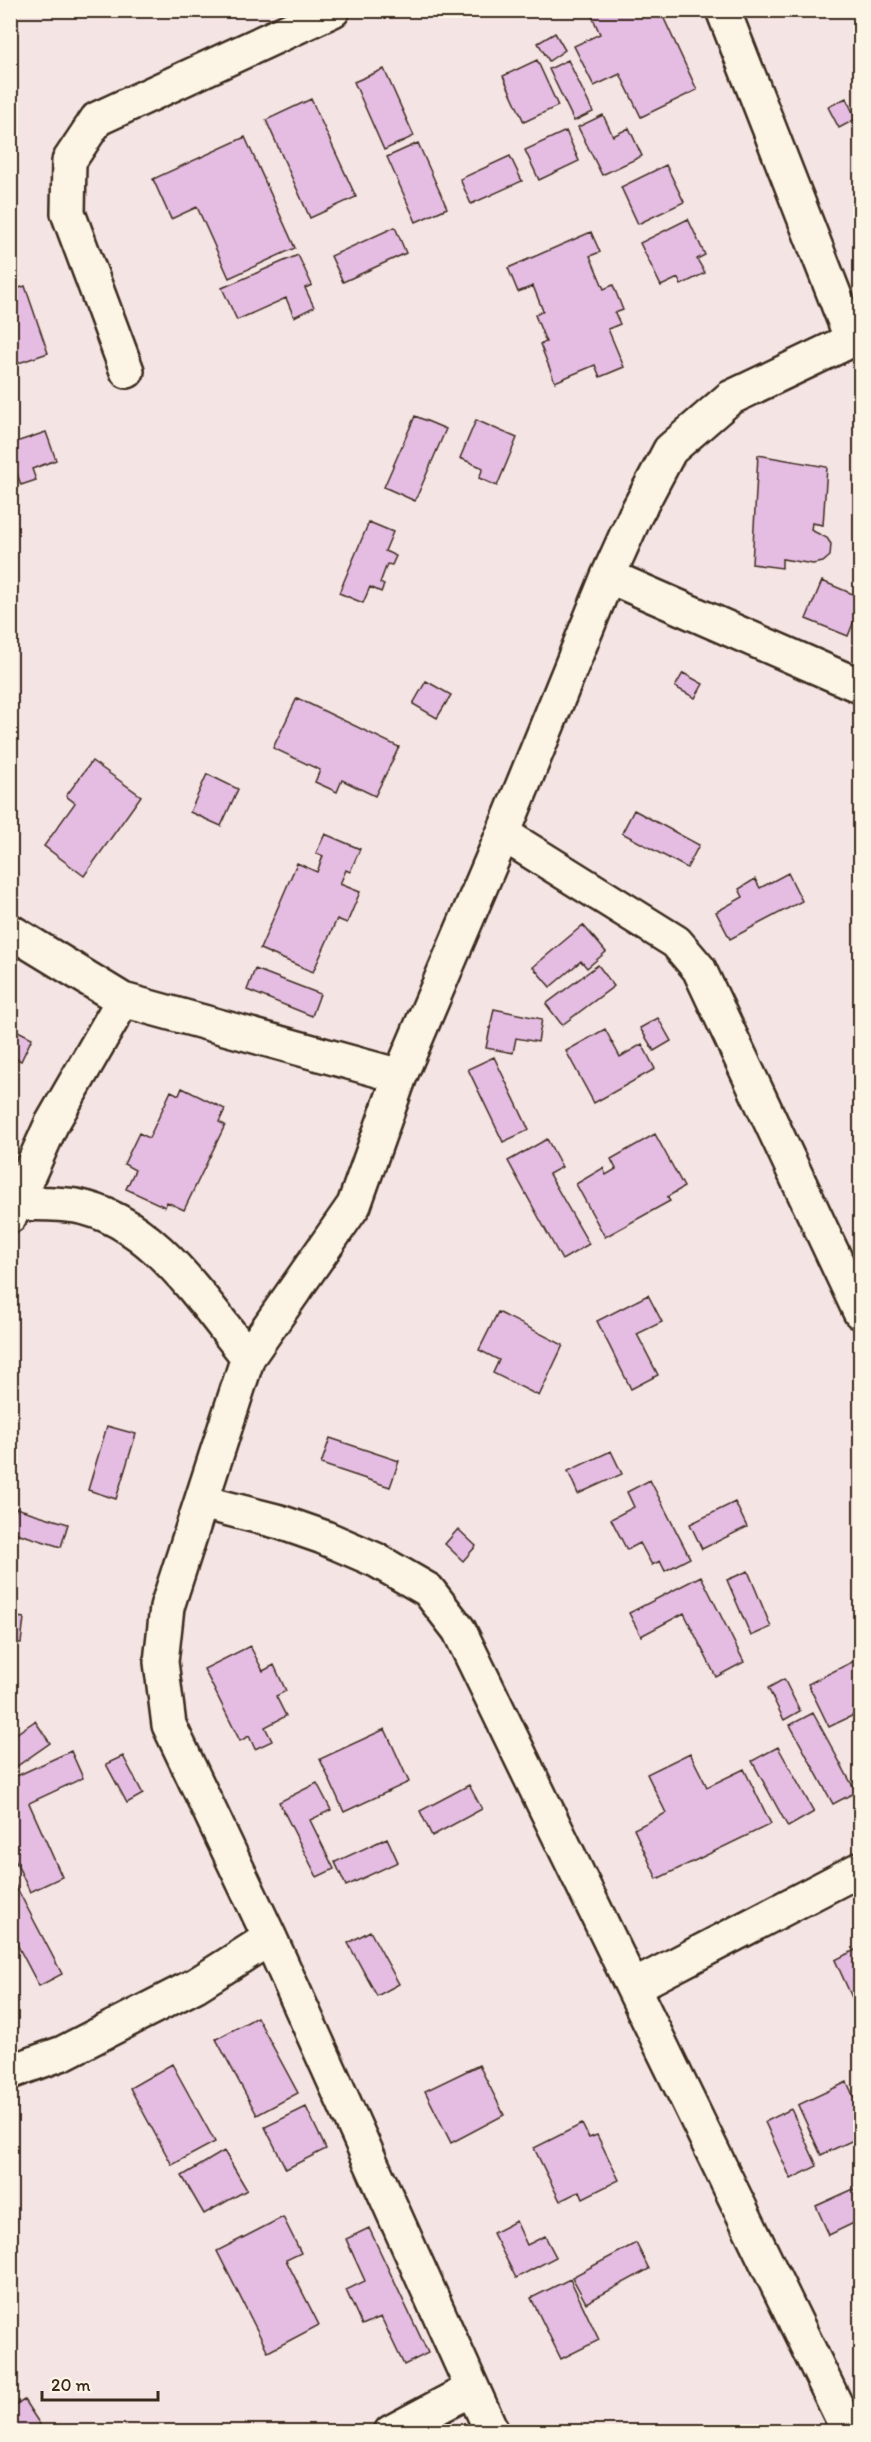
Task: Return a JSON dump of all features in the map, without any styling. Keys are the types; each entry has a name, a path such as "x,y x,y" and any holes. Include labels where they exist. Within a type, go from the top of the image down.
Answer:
{"street":[{"path":"127,371 68,213 69,161 97,119 333,10"},
{"path":"492,2432 270,1938 169,1725 161,1662 167,1607 248,1357 354,1205 400,1076 634,516 670,450 730,398 856,338 723,10"},
{"path":"608,576 861,686"},
{"path":"503,834 676,942 699,969 861,1312"},
{"path":"10,931 123,1000 400,1076"},
{"path":"123,1000 51,1125 13,1210 75,1206 104,1214 133,1228 152,1243 173,1266 248,1357"},
{"path":"202,1502 280,1522 323,1537 376,1560 428,1590 459,1630 633,1987 849,2415"},
{"path":"633,1987 861,1869"},
{"path":"10,2072 63,2053 196,1985 270,1938"},
{"path":"391,2432 472,2389"}],"building":[{"path":"599,10 660,10 697,90 641,117 620,74 594,86 574,46 600,34 591,14"},
{"path":"555,33 565,50 549,61 538,43"},
{"path":"537,60 558,106 524,122 503,76"},
{"path":"568,60 593,112 574,121 549,69"},
{"path":"384,69 414,136 384,150 354,82"},
{"path":"846,98 856,119 839,128 828,107"},
{"path":"311,99 356,197 310,218 266,120"},
{"path":"603,115 613,136 629,128 642,156 602,175 578,127"},
{"path":"566,131 579,161 539,180 525,150"},
{"path":"245,137 295,248 229,278 197,207 171,219 153,179"},
{"path":"418,143 447,208 416,222 387,157"},
{"path":"510,156 522,181 471,204 460,179"},
{"path":"666,165 684,202 638,224 621,187"},
{"path":"688,219 705,255 697,259 705,273 681,285 678,278 661,286 640,243"},
{"path":"395,227 406,253 343,282 331,256"},
{"path":"591,232 600,252 590,256 604,289 613,285 623,310 615,313 620,324 608,329 624,367 600,377 595,365 555,382 540,344 546,342 535,315 543,311 533,286 518,292 508,268"},
{"path":"298,255 312,285 305,288 314,307 294,317 286,298 237,320 222,288"},
{"path":"25,286 48,353 10,366 10,291"},
{"path":"415,416 446,429 415,501 384,487"},
{"path":"476,420 517,438 497,486 479,478 483,468 460,458"},
{"path":"46,432 56,460 32,469 36,480 21,485 10,454 10,444"},
{"path":"758,455 827,467 823,525 812,523 811,530 827,538 831,544 830,556 823,562 813,564 782,559 782,568 752,564"},
{"path":"369,522 393,532 385,551 396,556 392,565 387,564 380,583 384,585 381,592 370,587 363,603 339,593"},
{"path":"822,581 860,597 860,606 848,636 806,619"},
{"path":"683,673 703,684 695,698 675,687"},
{"path":"426,681 451,695 437,718 413,704"},
{"path":"297,698 399,747 375,796 342,780 337,792 315,782 320,770 273,748"},
{"path":"92,761 141,796 84,876 44,846 75,803 66,796"},
{"path":"207,774 238,789 221,826 190,812"},
{"path":"634,810 699,845 687,868 622,833"},
{"path":"325,834 360,849 350,872 346,870 340,884 360,892 347,923 337,919 313,972 260,949 297,863 317,872 323,856 316,853"},
{"path":"788,873 802,901 730,939 716,912 743,897 739,889 755,879 760,888"},
{"path":"583,925 606,952 587,968 581,961 550,987 533,967"},
{"path":"598,965 614,986 562,1025 546,1004"},
{"path":"255,969 320,994 312,1016 247,990"},
{"path":"494,1009 542,1019 538,1042 516,1038 513,1053 486,1048"},
{"path":"658,1018 671,1041 654,1051 640,1028"},
{"path":"10,1027 32,1038 21,1061 10,1056"},
{"path":"605,1029 620,1057 642,1044 655,1069 594,1103 566,1051"},
{"path":"494,1057 529,1130 503,1142 468,1069"},
{"path":"182,1088 225,1109 219,1122 225,1125 184,1210 167,1202 165,1207 126,1189 135,1170 124,1164 139,1133 149,1138 171,1091 179,1095"},
{"path":"655,1134 684,1187 667,1197 670,1201 605,1237 576,1184 603,1168 606,1175 616,1169 611,1159"},
{"path":"547,1139 562,1167 549,1174 589,1244 562,1260 508,1161"},
{"path":"648,1295 662,1322 637,1334 658,1375 631,1389 597,1321"},
{"path":"498,1312 563,1345 539,1396 493,1373 499,1360 479,1350"},
{"path":"107,1426 136,1434 116,1499 88,1490"},
{"path":"330,1438 399,1461 390,1487 321,1464"},
{"path":"611,1451 622,1474 578,1494 568,1471"},
{"path":"650,1480 690,1558 665,1571 660,1561 652,1565 640,1543 627,1550 611,1519 634,1507 627,1492"},
{"path":"735,1502 747,1527 702,1549 690,1524"},
{"path":"16,1508 68,1524 61,1547 10,1531"},
{"path":"458,1529 476,1546 463,1561 445,1544"},
{"path":"748,1571 771,1627 751,1636 727,1580"},
{"path":"701,1576 744,1662 716,1677 684,1613 641,1636 629,1613"},
{"path":"10,1616 24,1618 21,1643 10,1642"},
{"path":"250,1646 263,1671 274,1665 286,1691 276,1696 286,1716 265,1727 272,1741 255,1749 249,1736 240,1741 204,1669"},
{"path":"860,1658 860,1712 829,1727 808,1684"},
{"path":"784,1679 800,1711 784,1720 768,1688"},
{"path":"813,1713 856,1792 833,1804 790,1725"},
{"path":"35,1721 50,1743 10,1771 10,1738"},
{"path":"385,1729 409,1782 344,1812 320,1759"},
{"path":"778,1747 814,1812 788,1827 752,1761"},
{"path":"71,1751 83,1778 29,1803 62,1877 30,1892 10,1849 10,1779"},
{"path":"690,1753 707,1787 744,1769 771,1824 657,1879 634,1829 666,1813 647,1774"},
{"path":"123,1756 143,1794 127,1803 106,1764"},
{"path":"317,1783 331,1810 310,1820 334,1869 317,1877 279,1802"},
{"path":"469,1785 482,1809 432,1836 420,1811"},
{"path":"387,1838 398,1862 346,1886 335,1862"},
{"path":"10,1875 62,1974 39,1986 10,1931"},
{"path":"370,1931 399,1984 377,1996 348,1943"},
{"path":"859,1948 860,1951 860,2015 835,1960"},
{"path":"257,2017 298,2093 257,2115 216,2039"},
{"path":"172,2064 215,2142 172,2165 130,2088"},
{"path":"479,2065 504,2115 451,2143 425,2091"},
{"path":"847,2082 860,2111 860,2137 821,2155 798,2105"},
{"path":"306,2107 326,2149 286,2169 265,2127"},
{"path":"791,2109 817,2166 791,2179 765,2122"},
{"path":"582,2124 589,2138 597,2135 619,2180 583,2198 580,2191 560,2201 534,2148"},
{"path":"224,2151 247,2190 204,2214 182,2176"},
{"path":"858,2187 860,2220 829,2235 816,2206"},
{"path":"283,2217 301,2253 286,2260 319,2325 268,2352 217,2251"},
{"path":"516,2221 527,2245 545,2236 556,2257 516,2278 493,2233"},
{"path":"369,2228 428,2353 404,2365 381,2317 362,2325 346,2290 365,2281 346,2239"},
{"path":"636,2243 649,2269 586,2303 572,2277"},
{"path":"570,2279 599,2340 561,2359 531,2298"},
{"path":"24,2400 45,2432 13,2432 10,2428 10,2409"}]}
